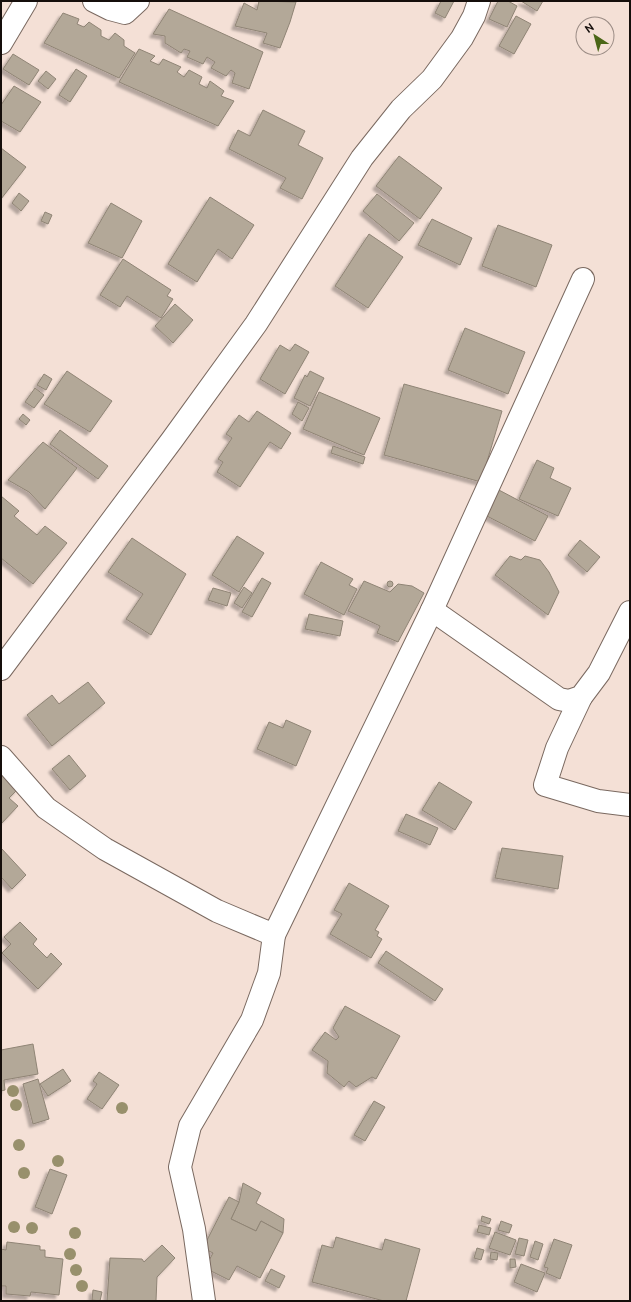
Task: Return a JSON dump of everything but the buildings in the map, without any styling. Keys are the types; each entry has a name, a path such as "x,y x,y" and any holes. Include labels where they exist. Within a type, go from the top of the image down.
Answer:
{"street":[{"path":"1,43 26,1"},
{"path":"94,1 110,8 125,12 138,1"},
{"path":"1,669 172,440 256,324 362,158 401,109 432,79 462,38 474,16 479,1"},
{"path":"204,1301 194,1229 180,1167 190,1126 252,1020 269,973 274,936 432,610 583,279"},
{"path":"432,610 559,699 569,700 581,697"},
{"path":"630,612 600,673 581,697 557,748 545,785 598,801 630,805"},
{"path":"1,757 46,808 105,848 216,911 274,936"}]}
